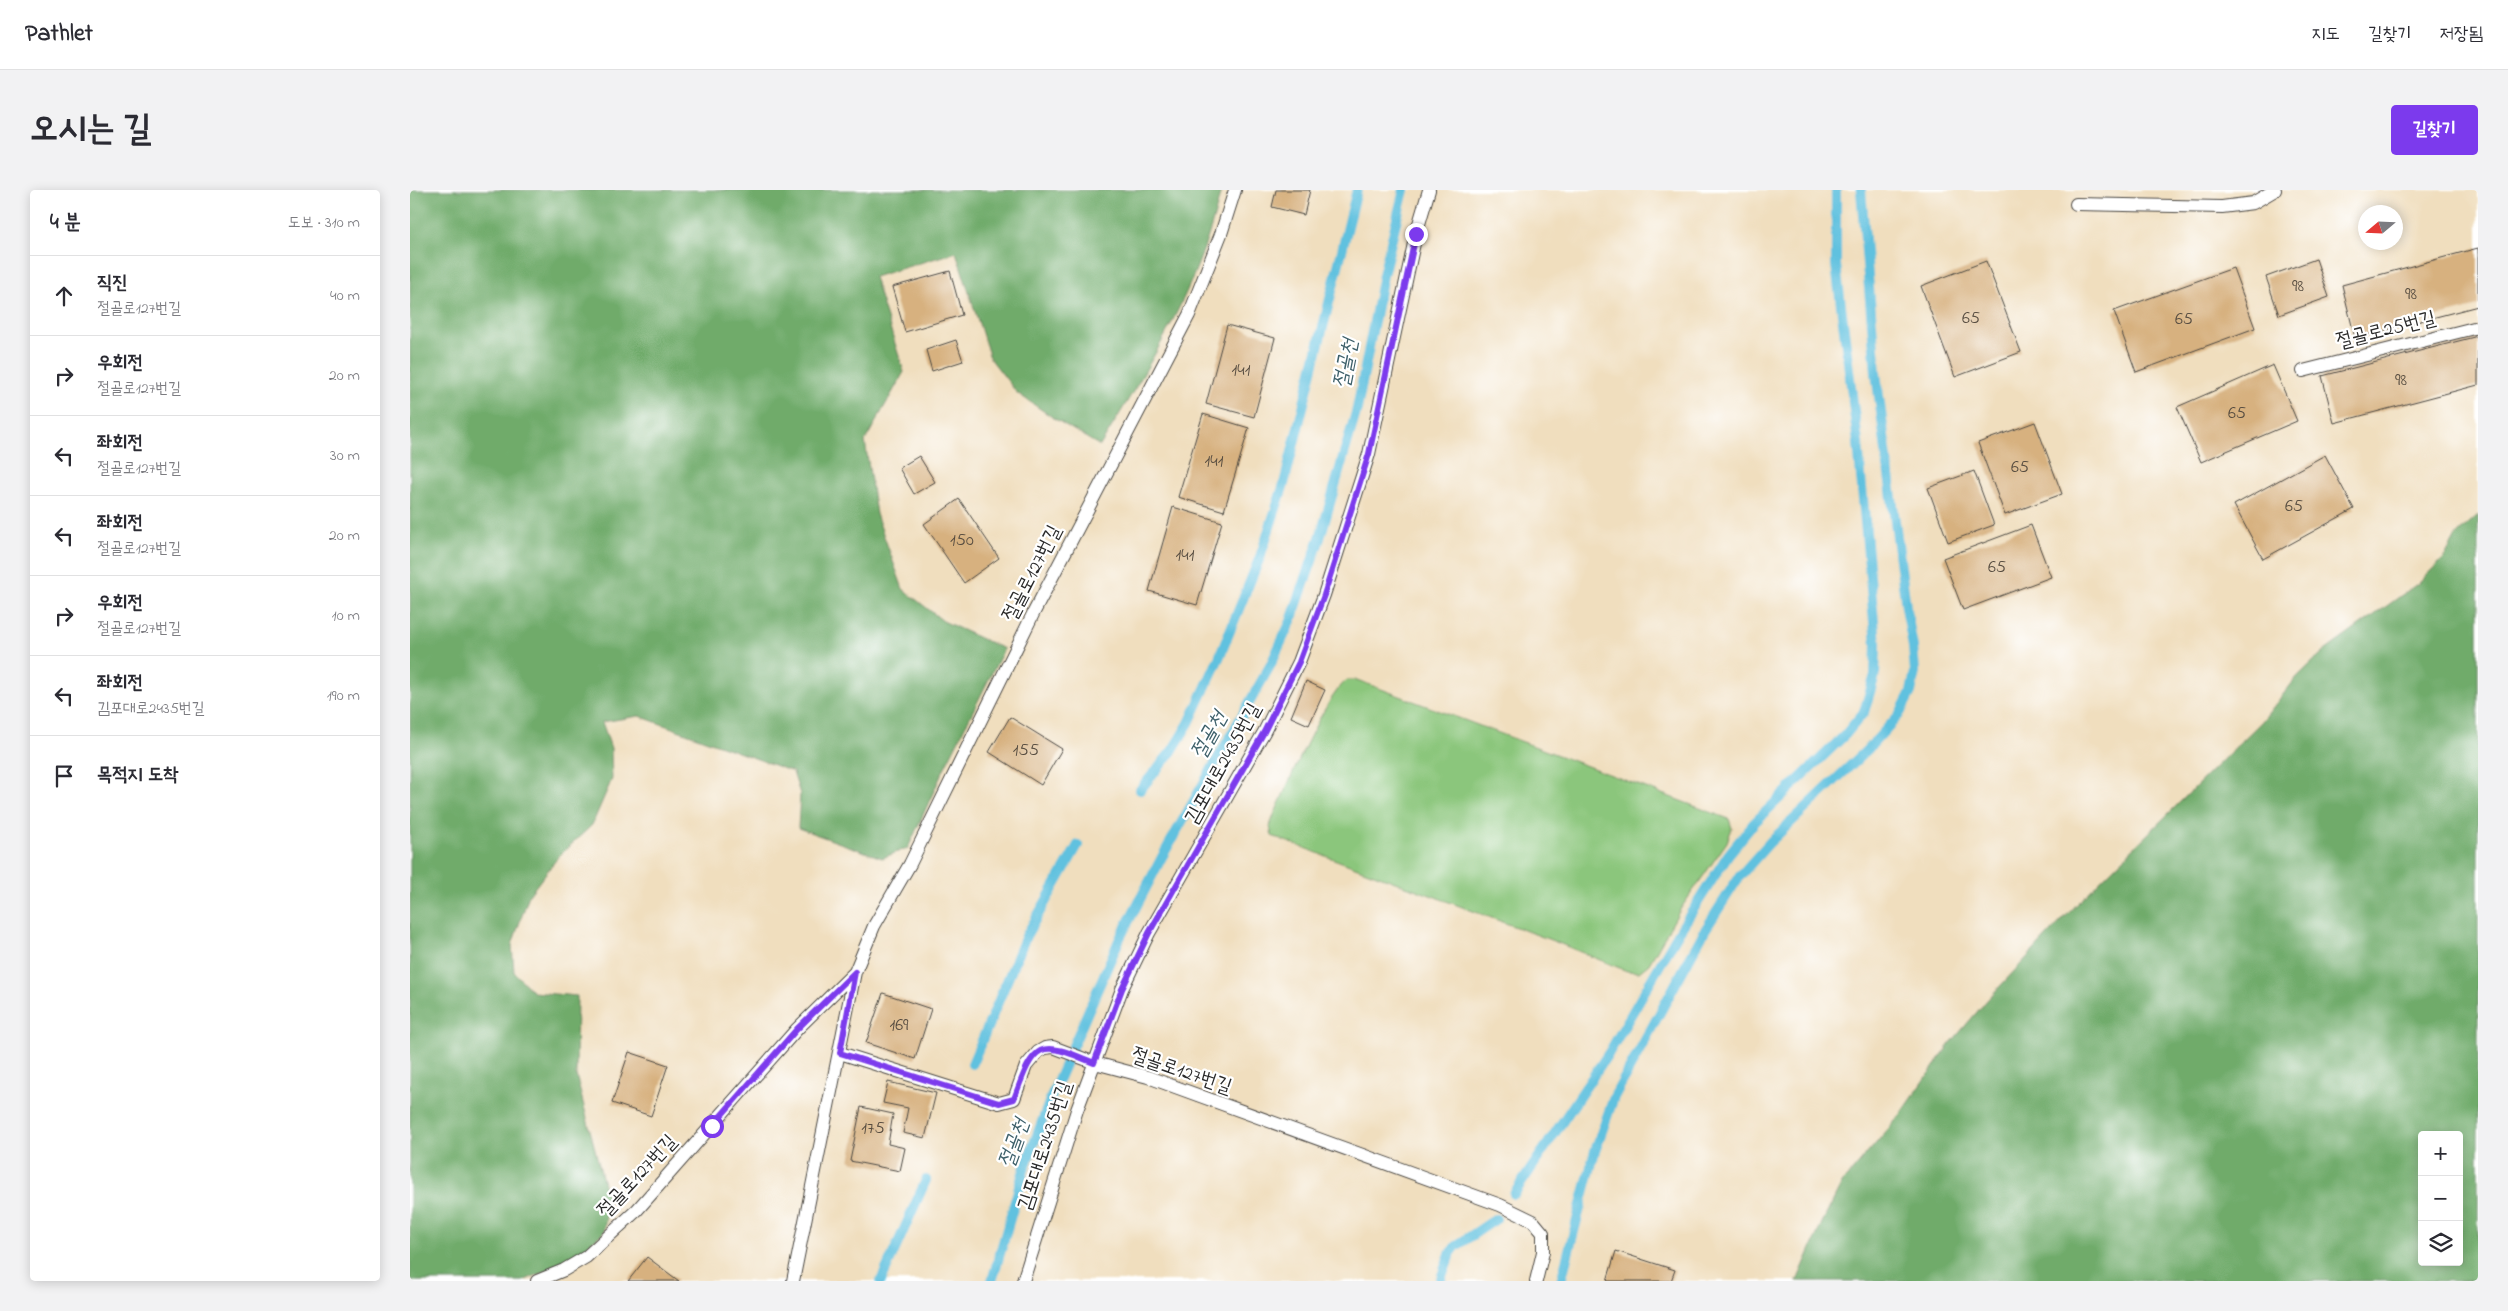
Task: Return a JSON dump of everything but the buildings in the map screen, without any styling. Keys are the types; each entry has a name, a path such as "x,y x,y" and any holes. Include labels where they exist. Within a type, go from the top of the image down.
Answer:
{"lane":[{"name":"절골로127번길","path":"793,1281 855,972 874,926 910,864 1034,612 1189,315 1221,234 1235,190"},
{"name":"김포대로2435번길","path":"1023,1281 1077,1110 1090,1062 1122,989 1149,933 1255,748 1299,662 1324,595 1369,454 1414,244 1429,190"},
{"path":"2076,204 2222,207 2253,203 2275,190"},
{"name":"절골로25번길","path":"2303,371 2478,326"},
{"name":"절골로127번길","path":"537,1281 564,1270 586,1257 637,1210 797,1029 855,972"},
{"name":"절골로127번길","path":"840,1053 999,1103 1014,1099 1026,1066 1038,1052 1053,1047 1090,1062 1148,1077 1500,1205 1533,1221 1543,1233 1543,1252 1536,1281"}],"green space":[{"path":"410,190 1221,190 1212,225 1186,292 1155,354 1100,446 1017,393 990,358 956,252 874,277 904,372 865,441 876,514 903,589 943,621 1004,649 944,769 908,848 882,858 798,828 800,794 793,772 639,716 602,722 611,748 612,779 592,825 559,856 529,895 512,945 514,972 533,992 577,996 576,1075 608,1200 604,1232 567,1262 523,1281 410,1281"},
{"path":"2478,515 2478,1281 1797,1281 1842,1183 1901,1114 1949,1045 1988,999 2081,900 2262,721 2297,677 2322,653 2417,584 2444,558 2457,534"},
{"path":"1347,680 1357,680 1729,819 1732,828 1727,842 1681,908 1649,964 1639,972 1627,971 1556,942 1272,836 1270,826 1274,815 1307,743 1328,705"}],"waterway":[{"path":"1140,790 1172,751 1189,723 1219,658 1260,557 1284,484 1357,190"},
{"name":"절골천","path":"992,1281 1024,1170 1053,1092 1120,938 1162,857 1270,666 1291,621 1320,538 1357,409 1383,275 1404,190"},
{"path":"1514,1194 1610,1051 1679,932 1728,855 1754,823 1845,735 1864,712 1875,675 1876,644 1858,443 1836,265 1836,190"},
{"path":"1561,1281 1595,1151 1614,1097 1705,930 1739,877 1770,842 1869,748 1899,715 1911,692 1915,672 1913,647 1906,607 1876,373 1861,190"},
{"path":"972,1064 1026,936 1078,845"},
{"path":"881,1281 926,1180"},
{"path":"1440,1281 1450,1254 1456,1246 1496,1219"}],"route":[{"path":"712,1126 797,1029 855,972 840,1053 999,1103 1014,1099 1026,1066 1038,1052 1046,1048 1053,1047 1094,1063 1122,989 1149,933 1264,732 1299,662 1324,595 1369,454 1416,234"}]}
